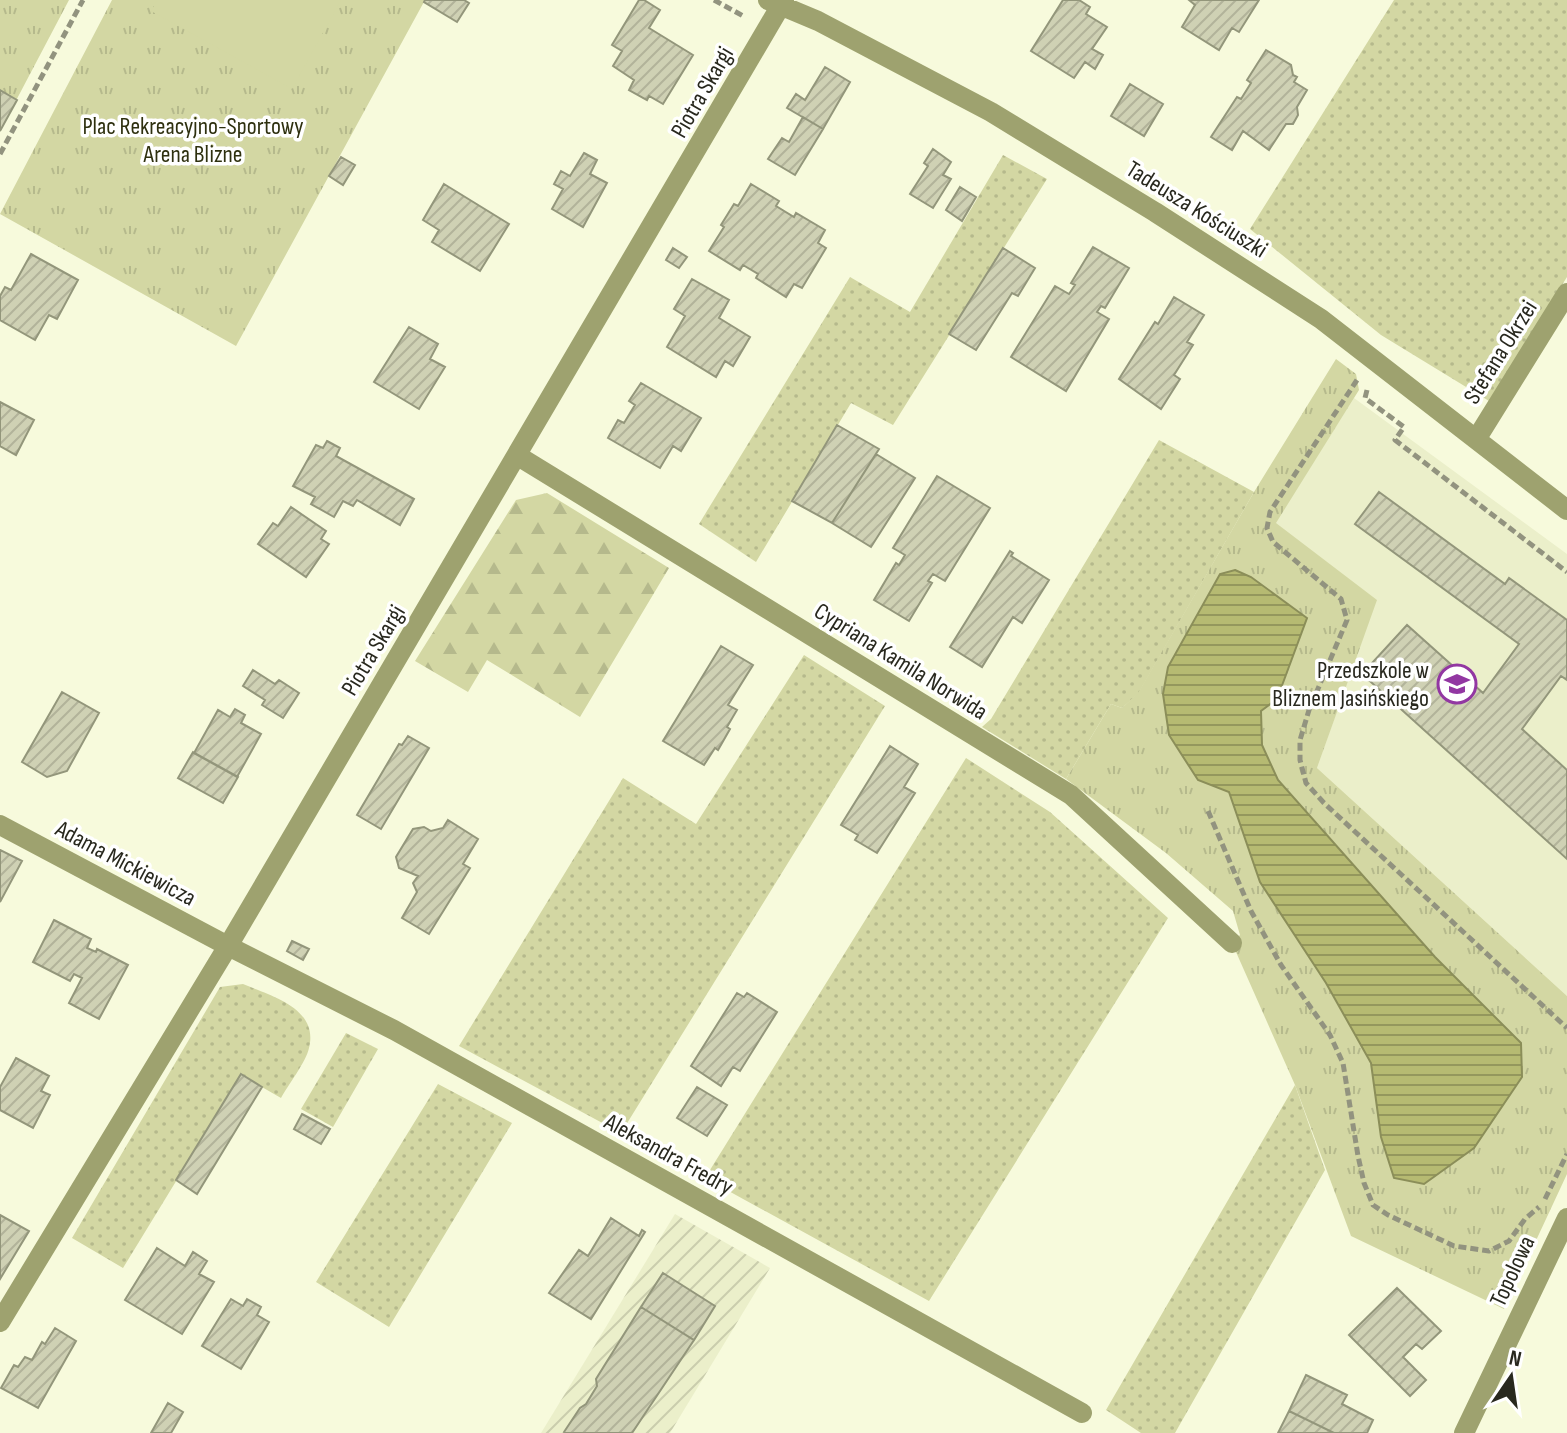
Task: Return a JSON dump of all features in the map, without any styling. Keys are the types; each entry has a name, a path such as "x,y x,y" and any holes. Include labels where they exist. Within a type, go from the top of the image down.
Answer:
{"street":[{"name":"Tadeusza Kościuszki","path":"778,2 991,112 1155,212 1321,319 1367,364 1477,438 1567,510"},
{"name":"Piotra Skargi","path":"0,1322 228,946 518,456 778,2"},
{"name":"Stefana Okrzei","path":"1477,438 1567,293"},
{"name":"Cypriana Kamila Norwida","path":"518,456 1071,795 1232,943"},
{"name":"Adama Mickiewicza","path":"0,825 228,946"},
{"name":"Aleksandra Fredry","path":"228,946 394,1030 1082,1413"},
{"name":"Topolowa","path":"1464,1433 1567,1218"}],"path":[{"path":"0,154 83,0"},
{"path":"1367,364 1365,398 1404,427 1395,440 1567,572"},
{"path":"1367,364 1270,512 1267,528 1273,542 1341,599 1347,620 1309,710 1300,740 1300,760 1306,783 1567,1028"},
{"path":"1208,811 1251,911 1281,965 1330,1035 1343,1063 1358,1156 1373,1205 1454,1246 1489,1251 1509,1241 1545,1199 1567,1154"}],"shaded area":[{"name":"Przedszkole w Bliznem Jasińskiego","path":"1354,398 1567,554 1567,996 1317,768 1376,600 1275,523"},
{"path":"1235,570 1251,577 1307,618 1277,699 1261,711 1262,745 1278,780 1435,957 1521,1043 1522,1077 1474,1148 1424,1184 1394,1178 1381,1137 1371,1063 1326,983 1260,882 1229,792 1198,780 1169,735 1163,694 1168,667 1220,574"},
{"path":"675,1214 770,1268 670,1433 541,1433"}],"green space":[{"name":"Plac Rekreacyjno-Sportowy Arena Blizne","path":"0,0 69,0 0,131"},
{"name":"Plac Rekreacyjno-Sportowy Arena Blizne","path":"112,0 425,0 236,346 0,214"},
{"path":"157,0 341,0 292,89 151,11"},
{"path":"1394,0 1567,0 1567,277 1489,401 1381,335 1250,229"},
{"path":"1003,155 1047,179 893,425 851,403 756,562 699,524 850,277 910,312"},
{"path":"1336,359 1356,374 1359,390 1276,523 1377,600 1317,768 1567,996 1567,1174 1504,1309 1351,1236 1295,1085 1232,943 1240,935 1233,911 1166,853 1066,779 1111,704 1122,708 1138,693 1254,492"},
{"path":"1159,440 1254,492 1138,694 1122,708 1111,704 1066,779 982,727 991,719"},
{"path":"547,493 669,568 580,717 487,660 468,692 415,661 516,500"},
{"path":"804,655 885,706 621,1133 459,1046 623,778 696,824"},
{"path":"966,758 1050,812 1168,918 929,1301 705,1178"},
{"path":"243,984 279,999 300,1013 310,1034 307,1054 281,1098 241,1075 123,1268 72,1238 220,987"},
{"path":"346,1033 378,1049 333,1127 301,1109"},
{"path":"438,1084 512,1123 389,1327 316,1282"},
{"path":"1295,1085 1325,1170 1175,1433 1141,1433 1106,1410"}],"building":[{"path":"425,0 464,0 469,3 457,22"},
{"path":"639,0 660,10 649,28 693,55 663,104 629,90 634,80 613,66 622,51 612,45"},
{"path":"1063,0 1079,0 1090,7 1086,14 1107,27 1092,49 1103,55 1095,69 1085,62 1074,78 1031,51"},
{"path":"1189,0 1259,0 1239,32 1232,28 1219,50 1182,27 1195,5"},
{"path":"1266,50 1291,65 1293,75 1297,77 1294,82 1307,90 1297,107 1298,115 1293,124 1286,124 1269,150 1243,131 1232,150 1211,137 1237,97 1241,99 1251,83 1247,80"},
{"path":"825,67 850,82 823,129 787,108 796,94 805,100"},
{"path":"1130,84 1163,104 1144,136 1111,116"},
{"path":"0,90 17,100 0,131"},
{"path":"803,117 823,129 795,175 768,159 782,138 789,142"},
{"path":"933,149 951,162 943,175 951,179 933,208 910,194 928,166 924,163"},
{"path":"584,153 597,160 590,174 607,183 583,227 552,209 563,189 554,184 561,171 570,176"},
{"path":"341,157 355,165 343,185 329,176"},
{"path":"444,184 509,224 480,271 432,242 439,230 423,220"},
{"path":"751,184 779,201 776,206 794,217 796,213 825,230 818,243 826,248 802,288 794,284 786,297 756,278 758,274 743,265 740,270 709,251 734,204 738,206"},
{"path":"960,187 976,197 962,221 946,210"},
{"path":"1093,247 1129,268 1105,308 1101,306 1097,312 1109,319 1066,391 1011,357 1055,286 1069,294 1075,285 1071,283"},
{"path":"673,248 687,257 679,268 666,260"},
{"path":"1003,248 1035,268 1018,296 1012,293 976,350 949,334"},
{"path":"31,254 78,280 57,319 49,315 35,340 0,320 0,296 5,287 11,290"},
{"path":"692,279 729,300 719,318 750,337 733,366 725,361 716,377 667,347 685,316 674,309"},
{"path":"1174,297 1204,315 1187,342 1193,345 1174,375 1180,379 1161,409 1119,379"},
{"path":"409,327 438,344 430,359 445,367 419,409 374,382"},
{"path":"641,383 701,418 681,451 673,446 660,468 608,438 618,420 624,423 635,405 629,401"},
{"path":"0,402 34,420 16,455 0,446"},
{"path":"837,425 879,449 832,523 792,501"},
{"path":"327,441 340,448 336,456 414,499 400,525 357,500 353,506 343,501 334,517 311,504 315,497 293,486 316,445 323,448"},
{"path":"876,454 915,478 871,547 832,523"},
{"path":"937,476 990,508 945,581 933,574 928,581 932,583 909,621 874,600 896,563 899,565 905,555 893,548"},
{"path":"1379,492 1505,584 1509,578 1567,620 1567,680 1561,676 1522,729 1567,770 1567,859 1362,674 1407,625 1483,693 1519,644 1355,524"},
{"path":"291,507 326,531 321,539 329,544 306,577 258,544 273,523 278,526"},
{"path":"1010,551 1013,553 1011,556 1049,580 1022,623 1013,617 982,667 950,647"},
{"path":"721,646 753,665 728,705 737,710 727,727 730,729 718,750 715,748 704,765 663,741"},
{"path":"253,670 275,684 279,680 299,693 283,718 262,705 265,700 243,686"},
{"path":"62,692 99,713 67,771 47,777 22,762"},
{"path":"235,709 245,715 241,723 261,734 237,777 194,753 218,710 230,717"},
{"path":"408,736 429,748 381,829 357,815 399,744 402,745"},
{"path":"890,746 918,764 904,787 915,793 877,853 855,840 858,835 841,825"},
{"path":"193,752 238,777 223,803 178,778"},
{"path":"448,820 478,839 463,864 470,868 429,934 402,918 417,892 413,883 418,876 399,868 396,857 413,829 424,827 431,831 443,828"},
{"path":"0,850 22,861 0,902"},
{"path":"54,920 91,939 87,948 96,952 97,949 128,965 99,1019 69,1003 82,978 74,974 70,981 33,962"},
{"path":"292,941 309,949 303,960 287,951"},
{"path":"737,993 744,997 747,993 777,1012 740,1071 733,1067 721,1086 691,1066"},
{"path":"16,1058 49,1076 41,1091 50,1095 33,1128 0,1110 0,1087"},
{"path":"241,1074 262,1087 197,1194 176,1180"},
{"path":"697,1087 727,1105 707,1136 677,1118"},
{"path":"302,1114 330,1129 321,1144 294,1129"},
{"path":"0,1215 29,1231 0,1279"},
{"path":"611,1218 639,1236 642,1230 645,1232 591,1319 549,1293 579,1250 588,1256"},
{"path":"157,1248 185,1266 193,1252 207,1261 199,1274 214,1282 182,1334 125,1300"},
{"path":"663,1273 715,1306 694,1340 641,1307"},
{"path":"1397,1288 1441,1331 1422,1349 1416,1344 1403,1357 1426,1380 1410,1396 1349,1335"},
{"path":"231,1299 243,1306 247,1299 261,1307 257,1315 269,1322 241,1369 202,1346"},
{"path":"641,1307 694,1340 632,1433 564,1432 586,1404 597,1386 596,1379"},
{"path":"55,1328 76,1341 38,1408 1,1388 14,1365 18,1367 25,1357 32,1360"},
{"path":"1306,1375 1347,1395 1342,1404 1373,1420 1367,1433 1334,1433 1289,1411"},
{"path":"168,1403 183,1412 171,1433 151,1433"},
{"path":"1289,1411 1334,1433 1278,1433"}],"place":[{"name":"Przedszkole w Bliznem Jasińskiego","path":"1457,684"}]}
